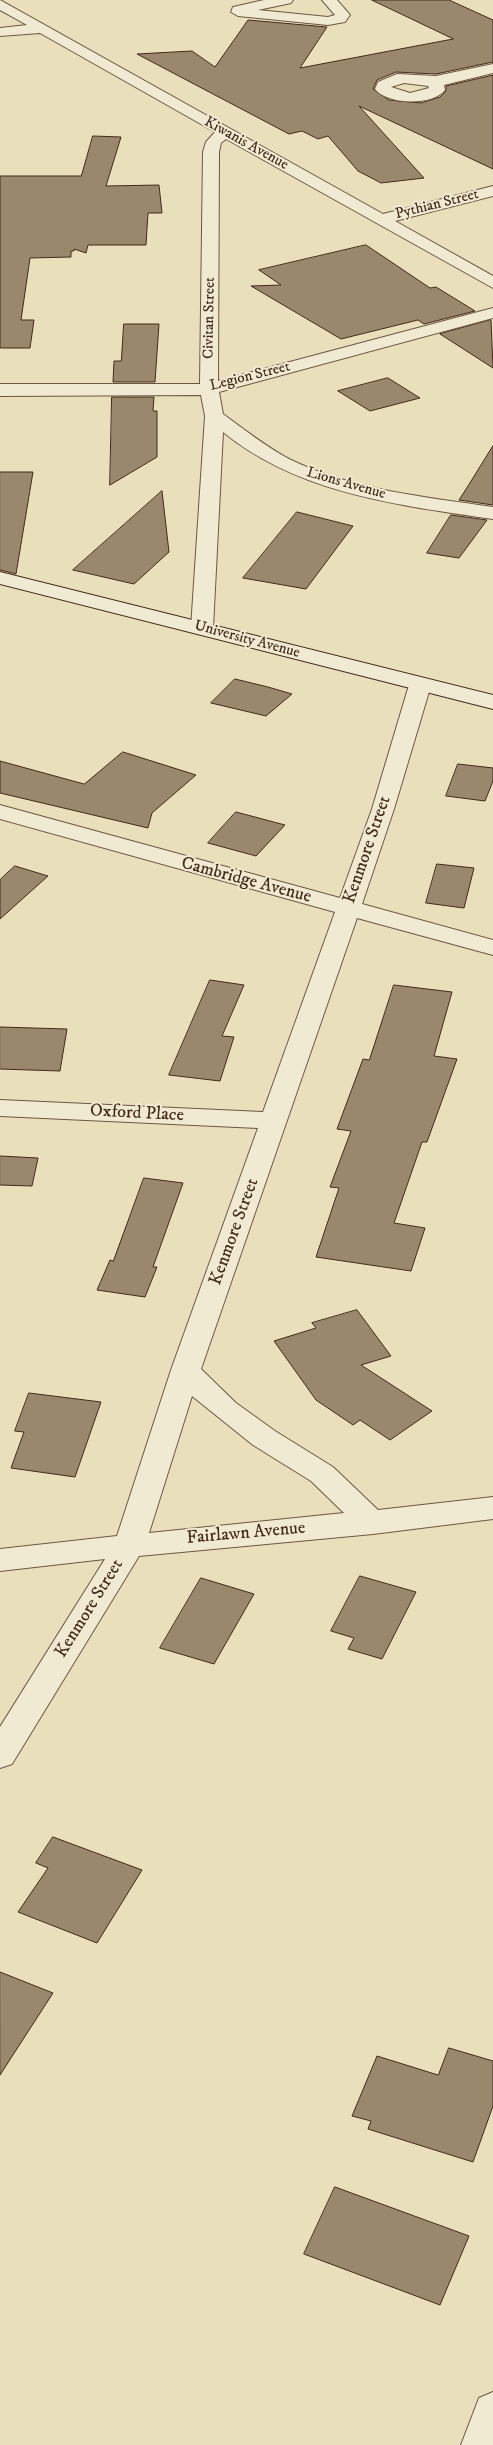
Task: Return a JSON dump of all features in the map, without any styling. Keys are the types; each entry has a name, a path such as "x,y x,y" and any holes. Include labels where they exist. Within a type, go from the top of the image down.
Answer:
{"street":[{"path":"286,0 244,8 238,10 238,12 328,21 340,19 344,15 329,0"},
{"name":"Kiwanis Avenue","path":"0,4 493,283"},
{"path":"0,32 42,28"},
{"path":"433,82 493,68"},
{"name":"Civitan Street","path":"202,628 214,416 209,389 211,152 214,142 224,132"},
{"name":"Pythian Street","path":"382,219 493,191"},
{"name":"Legion Street","path":"0,390 209,389 493,312"},
{"name":"Lions Avenue","path":"214,416 264,453 310,474 357,490 493,513"},
{"path":"212,460 242,452 264,453"},
{"name":"University Avenue","path":"0,578 493,702"},
{"name":"Kenmore Street","path":"0,1755 130,1544 186,1370 383,809 420,685"},
{"name":"Cambridge Avenue","path":"0,812 493,948"},
{"name":"Oxford Place","path":"0,1108 275,1121"},
{"path":"186,1370 201,1388 226,1410 264,1438 322,1474 373,1523"},
{"name":"Fairlawn Avenue","path":"0,1560 130,1544 373,1523 493,1508"},
{"path":"481,2445 493,2411"}],"building":[{"path":"372,0 449,0 493,20 493,62 436,74 396,72 377,80 373,89 389,100 421,103 440,97 446,91 446,86 493,75 493,169 359,106 424,178 381,183 358,171 328,136 318,139 302,131 289,134 137,54 192,51 215,67 248,20 327,27 300,68 453,39"},
{"path":"93,136 121,137 106,186 159,185 162,213 148,213 146,245 88,245 86,253 74,249 74,251 71,251 71,257 30,258 21,320 34,320 30,348 0,348 0,176 81,176"},
{"path":"366,245 430,288 436,287 475,311 424,324 418,320 341,339 251,286 281,285 259,270"},
{"path":"491,320 493,368 440,334"},
{"path":"124,324 159,324 155,382 113,382 114,361 121,361"},
{"path":"388,378 420,398 370,411 338,391"},
{"path":"112,397 154,397 153,411 157,411 157,457 110,485"},
{"path":"493,446 493,505 459,500 468,486"},
{"path":"0,472 33,472 16,574 0,570"},
{"path":"162,491 169,552 134,584 73,570"},
{"path":"297,512 353,526 306,589 243,578"},
{"path":"451,515 487,520 459,558 427,553"},
{"path":"235,679 292,694 266,716 211,703"},
{"path":"123,752 196,775 152,813 148,828 0,793 0,761 84,784"},
{"path":"458,764 493,768 493,781 485,801 446,796"},
{"path":"236,812 285,825 256,856 208,843"},
{"path":"437,864 474,868 464,908 426,903"},
{"path":"15,866 48,876 0,919 0,880"},
{"path":"210,980 244,985 222,1036 234,1037 220,1081 169,1075"},
{"path":"394,985 452,992 434,1056 457,1059 427,1142 422,1142 394,1223 425,1228 411,1271 316,1257 339,1188 330,1187 351,1131 337,1129 363,1059 369,1060"},
{"path":"0,1027 67,1029 60,1071 0,1069"},
{"path":"0,1156 38,1158 32,1186 0,1185"},
{"path":"144,1178 183,1183 153,1267 157,1267 145,1297 97,1290 110,1260 113,1261"},
{"path":"357,1310 391,1356 361,1365 432,1411 390,1440 360,1420 353,1425 316,1400 274,1341 316,1328 312,1323"},
{"path":"29,1393 101,1402 75,1477 11,1468 24,1432 15,1431"},
{"path":"360,1576 416,1592 382,1659 348,1649 354,1638 331,1631"},
{"path":"201,1578 254,1594 214,1664 160,1648"},
{"path":"53,1837 142,1870 97,1943 18,1912 48,1868 36,1863"},
{"path":"0,1972 53,1993 0,2075"},
{"path":"449,2048 493,2061 493,2106 473,2162 368,2129 371,2121 352,2116 377,2056 438,2075"},
{"path":"335,2187 469,2236 440,2305 304,2254"}]}
